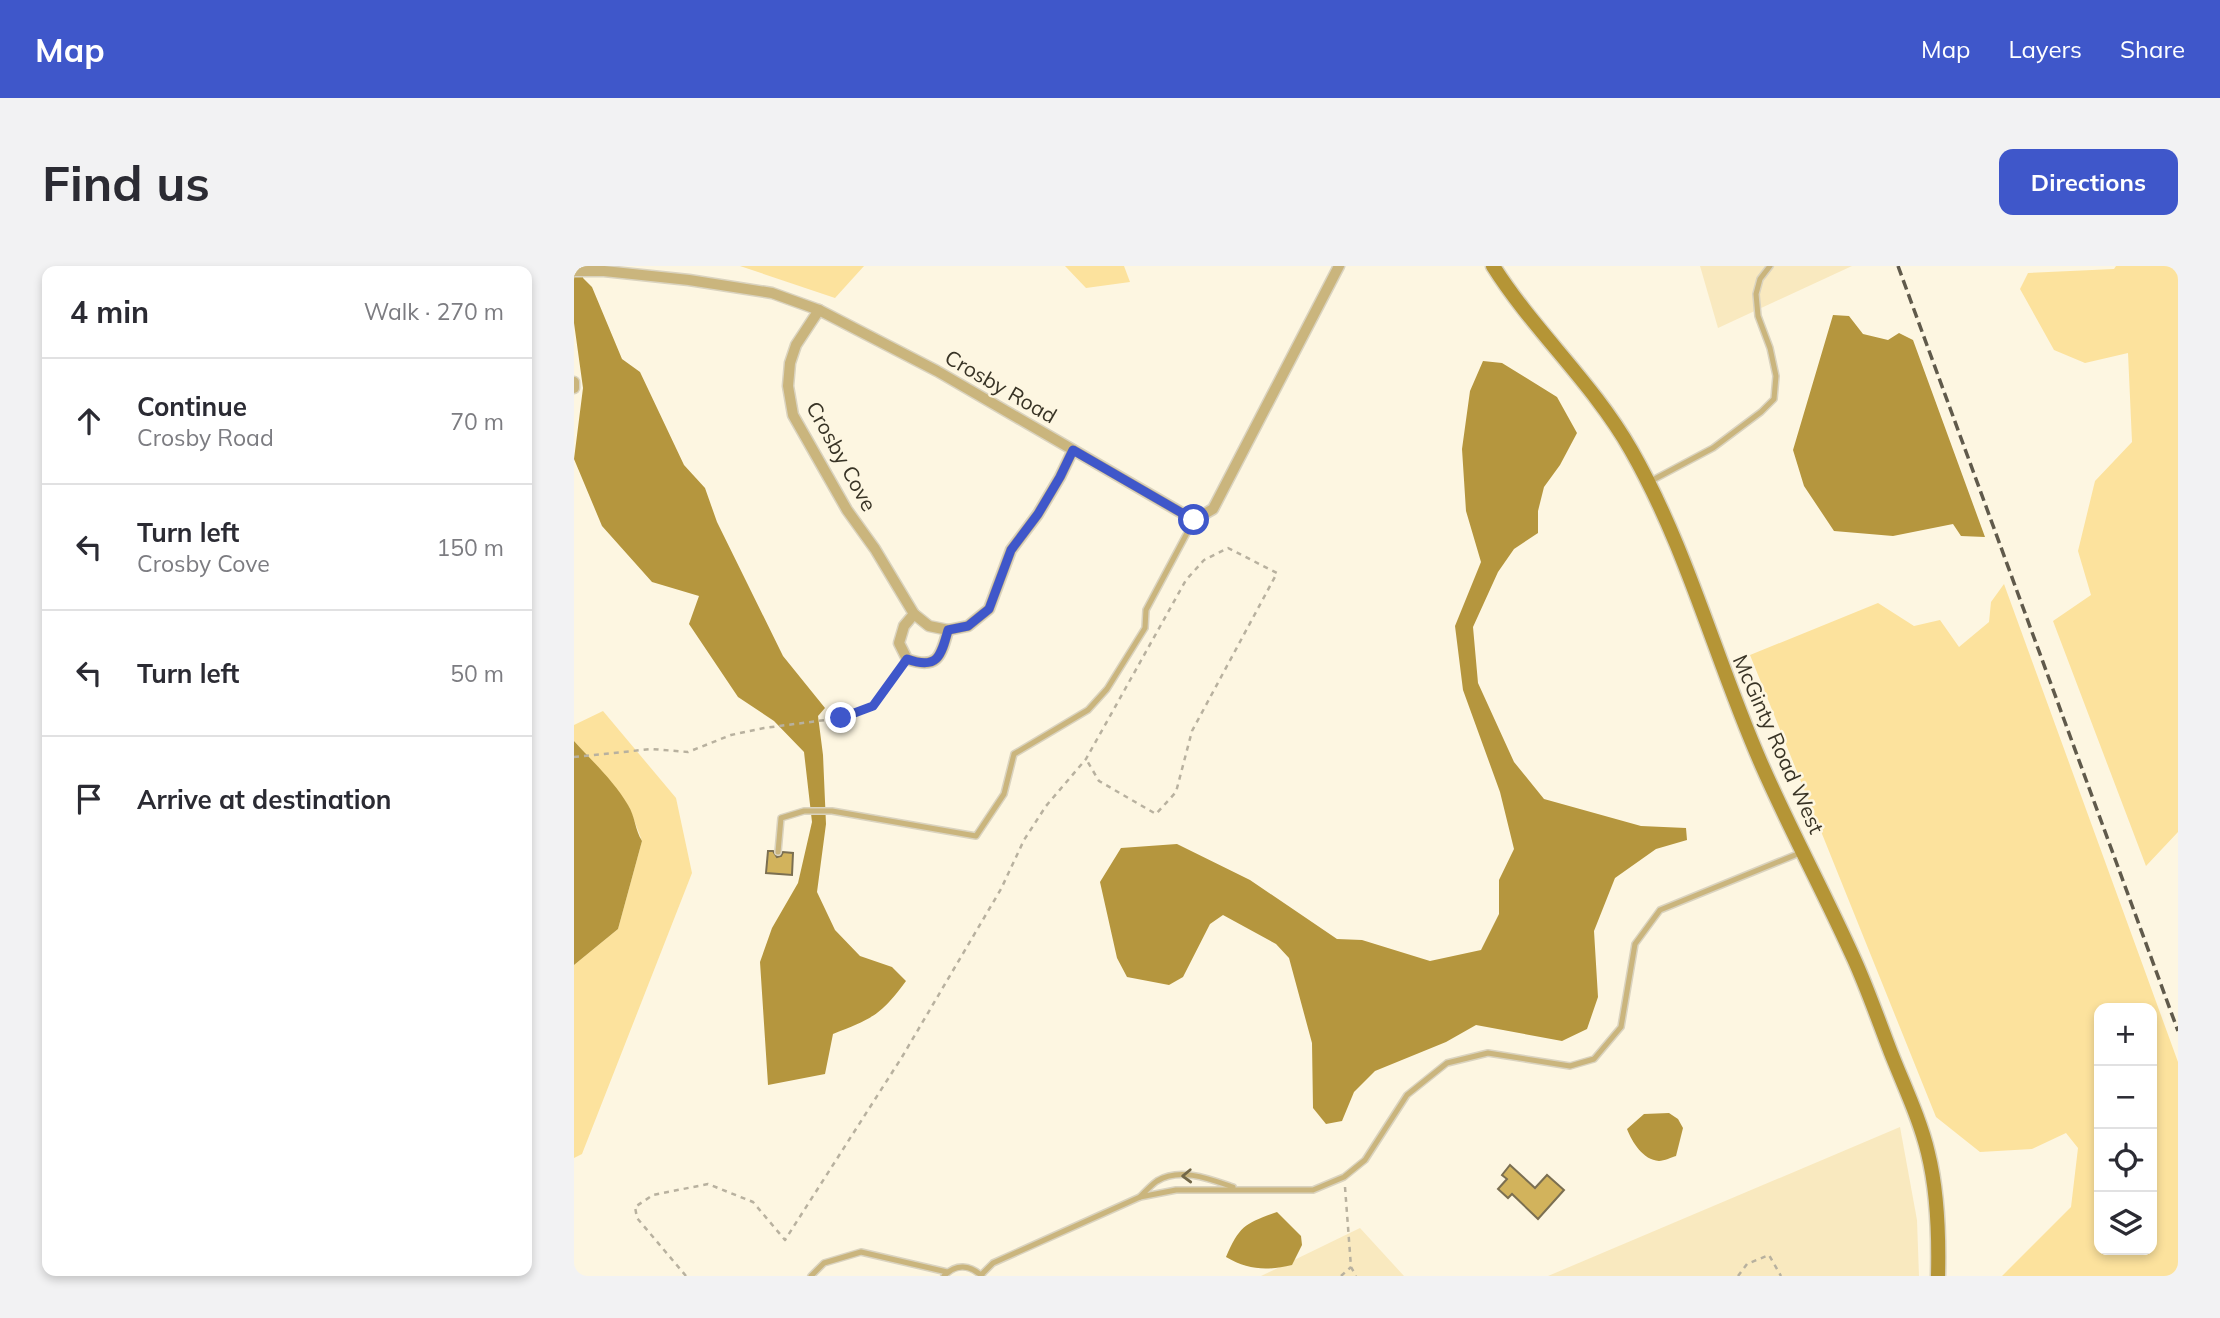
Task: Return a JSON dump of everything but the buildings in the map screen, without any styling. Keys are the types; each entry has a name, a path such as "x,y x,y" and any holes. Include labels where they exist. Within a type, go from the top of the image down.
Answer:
{"main road":[{"name":"McGinty Road West","path":"1493,266 1600,401 1649,482 1678,546 1760,761 1855,961 1929,1154 1939,1229 1938,1276"}],"street":[{"path":"1194,520 1213,509 1339,266"},
{"name":"Crosby Road","path":"579,271 677,279 772,293 819,310 937,371 1194,520"},
{"name":"Crosby Cove","path":"819,310 796,345 790,363 788,386 793,415 847,510 914,614"},
{"path":"574,382 574,388"},
{"path":"948,630 943,648 935,660 922,665 907,659 900,643 904,626 914,614 929,626 948,630 968,626 989,609 1011,550 1038,514 1073,450"}],"lane":[{"path":"1649,482 1713,448 1774,399 1776,376 1770,348 1758,316 1756,294 1760,279 1770,266"},
{"path":"778,852 781,818 804,811 832,811 976,836 1004,794 1014,754 1088,710 1107,689 1145,628 1146,610 1194,520"},
{"path":"811,1276 824,1263 861,1252 945,1274 964,1266 981,1275 993,1263 1140,1197 1176,1190 1313,1190 1344,1177 1365,1160 1407,1095 1447,1062 1488,1053 1570,1066 1594,1059 1621,1027 1635,944 1660,910 1803,852"},
{"path":"1140,1197 1157,1181 1173,1176 1196,1175 1240,1189"}],"path":[{"path":"686,1276 637,1218 635,1207 653,1195 708,1184 753,1202 785,1240 902,1057 1001,889 1024,840 1046,806 1086,759 1186,580 1204,560 1228,548 1277,573 1192,731 1176,792 1156,814 1099,781 1086,759"},
{"path":"574,757 652,749 688,752 732,735 841,718 873,706 907,659"},
{"path":"1344,1177 1351,1267 1356,1276"},
{"path":"1738,1276 1747,1264 1769,1255 1781,1276"},
{"path":"1340,1276 1351,1267"}],"shaded area":[{"path":"574,266 583,266 583,278 592,287 622,359 640,372 684,465 705,488 717,522 783,656 825,708 818,716 823,755 826,824 817,892 835,930 860,956 892,967 906,981 875,1015 833,1034 825,1074 768,1085 760,962 772,928 798,883 812,822 804,752 774,721 738,697 689,624 699,596 652,582 602,526 574,459 583,388 574,323"},
{"path":"740,266 864,266 835,298"},
{"path":"1065,266 1124,266 1130,282 1086,288"},
{"path":"1700,266 1852,266 1718,328"},
{"path":"2116,266 2178,266 2178,832 2146,866 2053,621 2091,595 2078,551 2095,481 2132,442 2128,353 2085,363 2054,350 2020,289 2028,273 2114,269"},
{"path":"1833,315 1849,316 1863,334 1888,340 1899,333 1913,340 1985,537 1961,536 1953,524 1893,536 1834,531 1804,486 1793,450"},
{"path":"1483,361 1502,363 1557,397 1577,433 1560,465 1544,487 1538,511 1538,533 1514,549 1498,572 1473,627 1478,683 1514,762 1544,799 1641,826 1686,828 1687,840 1656,849 1615,878 1594,931 1598,997 1587,1029 1562,1041 1476,1025 1446,1042 1375,1071 1354,1092 1342,1121 1326,1124 1313,1108 1312,1043 1289,958 1276,944 1223,915 1210,924 1183,977 1169,985 1127,977 1117,958 1100,882 1121,848 1177,844 1250,880 1337,939 1362,940 1430,961 1481,950 1499,914 1499,880 1514,849 1500,792 1463,690 1455,626 1481,562 1466,511 1462,449 1470,391"},
{"path":"2004,584 2157,1003 2094,1003 2094,1255 2157,1255 2157,1004 2178,1062 2178,1276 2002,1276 2071,1207 2078,1148 2066,1133 2032,1149 1980,1152 1936,1117 1750,655 1878,603 1914,626 1940,620 1959,647 1989,622 1991,602"},
{"path":"603,711 676,798 692,873 582,1154 574,1158 574,965 618,929 642,841 629,807 611,782 574,741 574,725"},
{"path":"574,741 610,779 622,796 642,841 618,929 574,965"},
{"path":"1669,1113 1678,1119 1683,1128 1676,1156 1661,1161 1653,1160 1639,1150 1627,1129 1644,1114"},
{"path":"1900,1127 1917,1220 1919,1276 1548,1276"},
{"path":"1277,1212 1301,1236 1302,1245 1292,1265 1258,1268 1242,1265 1226,1257 1235,1238 1245,1227"},
{"path":"1360,1228 1404,1276 1261,1276"}],"railway":[{"path":"1898,266 2178,1031"}],"route":[{"path":"841,718 873,706 907,659 922,665 935,660 943,648 948,630 968,626 989,609 1011,550 1038,514 1073,450 1194,520"}]}
